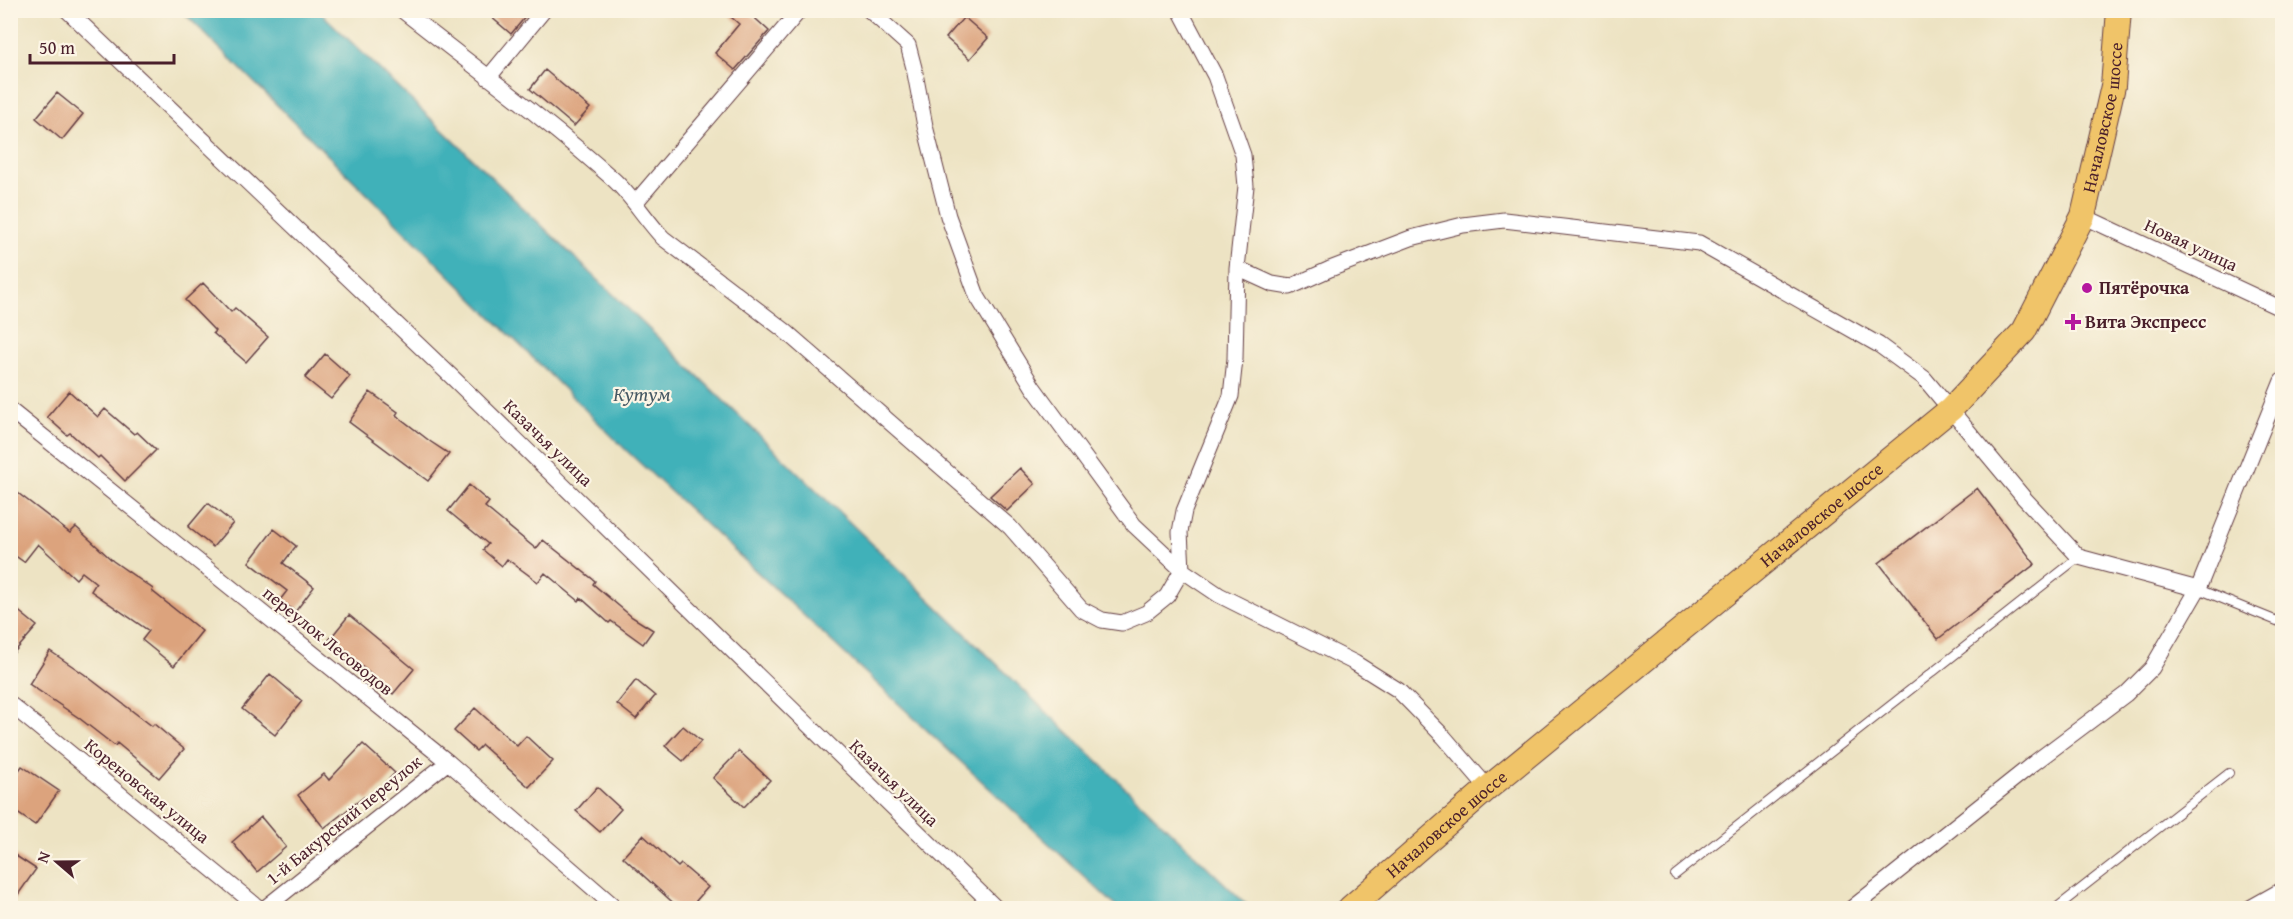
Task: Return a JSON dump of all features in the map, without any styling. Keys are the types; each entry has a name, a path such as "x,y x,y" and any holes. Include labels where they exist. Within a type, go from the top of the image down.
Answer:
{"main road":[{"name":"Началовское шоссе","path":"1350,909 1488,788 1951,409 2024,332 2084,216 2113,86 2119,10"}],"street":[{"name":"Казачья улица","path":"67,10 469,393 996,909"},
{"path":"402,10 614,181 635,203 646,221 663,238 784,330 1010,527 1081,609 1102,620 1122,623 1146,613 1167,596 1182,570 1180,532 1184,511 1231,396 1235,359 1237,268 1246,186 1243,155 1215,76 1180,10"},
{"path":"488,78 544,10"},
{"path":"635,203 800,10"},
{"path":"869,10 908,45 925,126 948,216 977,296 1033,387 1134,525 1182,570 1219,594 1355,663 1398,690 1444,737 1488,788"},
{"name":"Новая улица","path":"2084,216 2283,309"},
{"path":"1237,268 1272,284 1290,287 1330,268 1411,238 1463,225 1504,220 1699,243 1880,345 1924,378 2024,498 2079,557 2198,589"},
{"path":"1852,909 2034,763 2126,694 2152,668 2198,589 2283,381"},
{"name":"переулок Лесоводов","path":"10,410 448,762 616,909"},
{"name":"Кореновская улица","path":"10,704 260,909"},
{"name":"1-й Бакурский переулок","path":"266,909 448,762"},
{"path":"2250,909 2283,890"}],"lane":[{"path":"1675,875 2079,557"},
{"path":"2198,589 2283,623"},
{"path":"2056,909 2229,773"}],"water":[{"name":"Кутум","path":"182,11 319,11 1250,908 1118,908 627,451"}],"building":[{"path":"483,10 531,10 511,34"},
{"path":"723,10 746,10 769,31 735,70 715,53 739,24"},
{"path":"964,17 988,38 970,59 946,38"},
{"path":"545,70 590,108 574,126 530,89"},
{"path":"57,93 83,114 62,140 36,118"},
{"path":"203,283 231,312 235,308 268,337 246,362 213,333 215,331 185,300"},
{"path":"325,354 350,376 331,399 305,378"},
{"path":"69,391 98,417 105,409 134,434 137,432 156,450 125,481 100,456 98,458 70,433 67,435 47,417"},
{"path":"370,392 398,412 396,415 449,454 428,481 349,422"},
{"path":"1020,468 1035,484 1007,511 990,496"},
{"path":"469,485 489,502 485,507 536,549 543,540 595,581 593,584 632,617 653,630 643,644 611,621 609,623 581,598 579,601 545,573 538,582 507,559 502,566 483,550 488,544 448,511"},
{"path":"10,487 70,533 76,527 113,561 153,589 152,591 202,631 174,666 142,640 149,631 91,591 96,583 82,572 76,579 38,544 24,562 10,552"},
{"path":"1977,488 2035,564 1938,639 1879,563"},
{"path":"208,503 233,523 213,547 188,527"},
{"path":"274,529 296,546 283,563 314,587 295,612 280,600 287,591 249,562"},
{"path":"10,604 37,626 10,657"},
{"path":"349,615 414,669 393,694 329,640"},
{"path":"50,651 152,726 154,724 184,749 159,778 117,743 115,746 29,684"},
{"path":"270,674 302,701 275,735 242,709"},
{"path":"636,680 655,696 636,719 617,704"},
{"path":"475,708 517,746 526,736 553,761 529,787 482,745 476,751 454,731"},
{"path":"683,726 701,741 683,761 665,746"},
{"path":"363,744 395,773 368,801 364,797 324,828 298,795 324,774 329,780"},
{"path":"739,751 770,780 744,807 713,778"},
{"path":"22,766 59,791 35,825 10,808 10,783"},
{"path":"597,787 621,809 600,832 576,811"},
{"path":"261,817 286,847 257,872 232,842"},
{"path":"643,835 678,867 681,864 708,887 689,909 680,909 623,857"},
{"path":"10,852 36,869 10,906"}],"place":[{"name":"Пятёрочка","path":"2087,288"},
{"name":"Вита Экспресс","path":"2073,322"}]}
